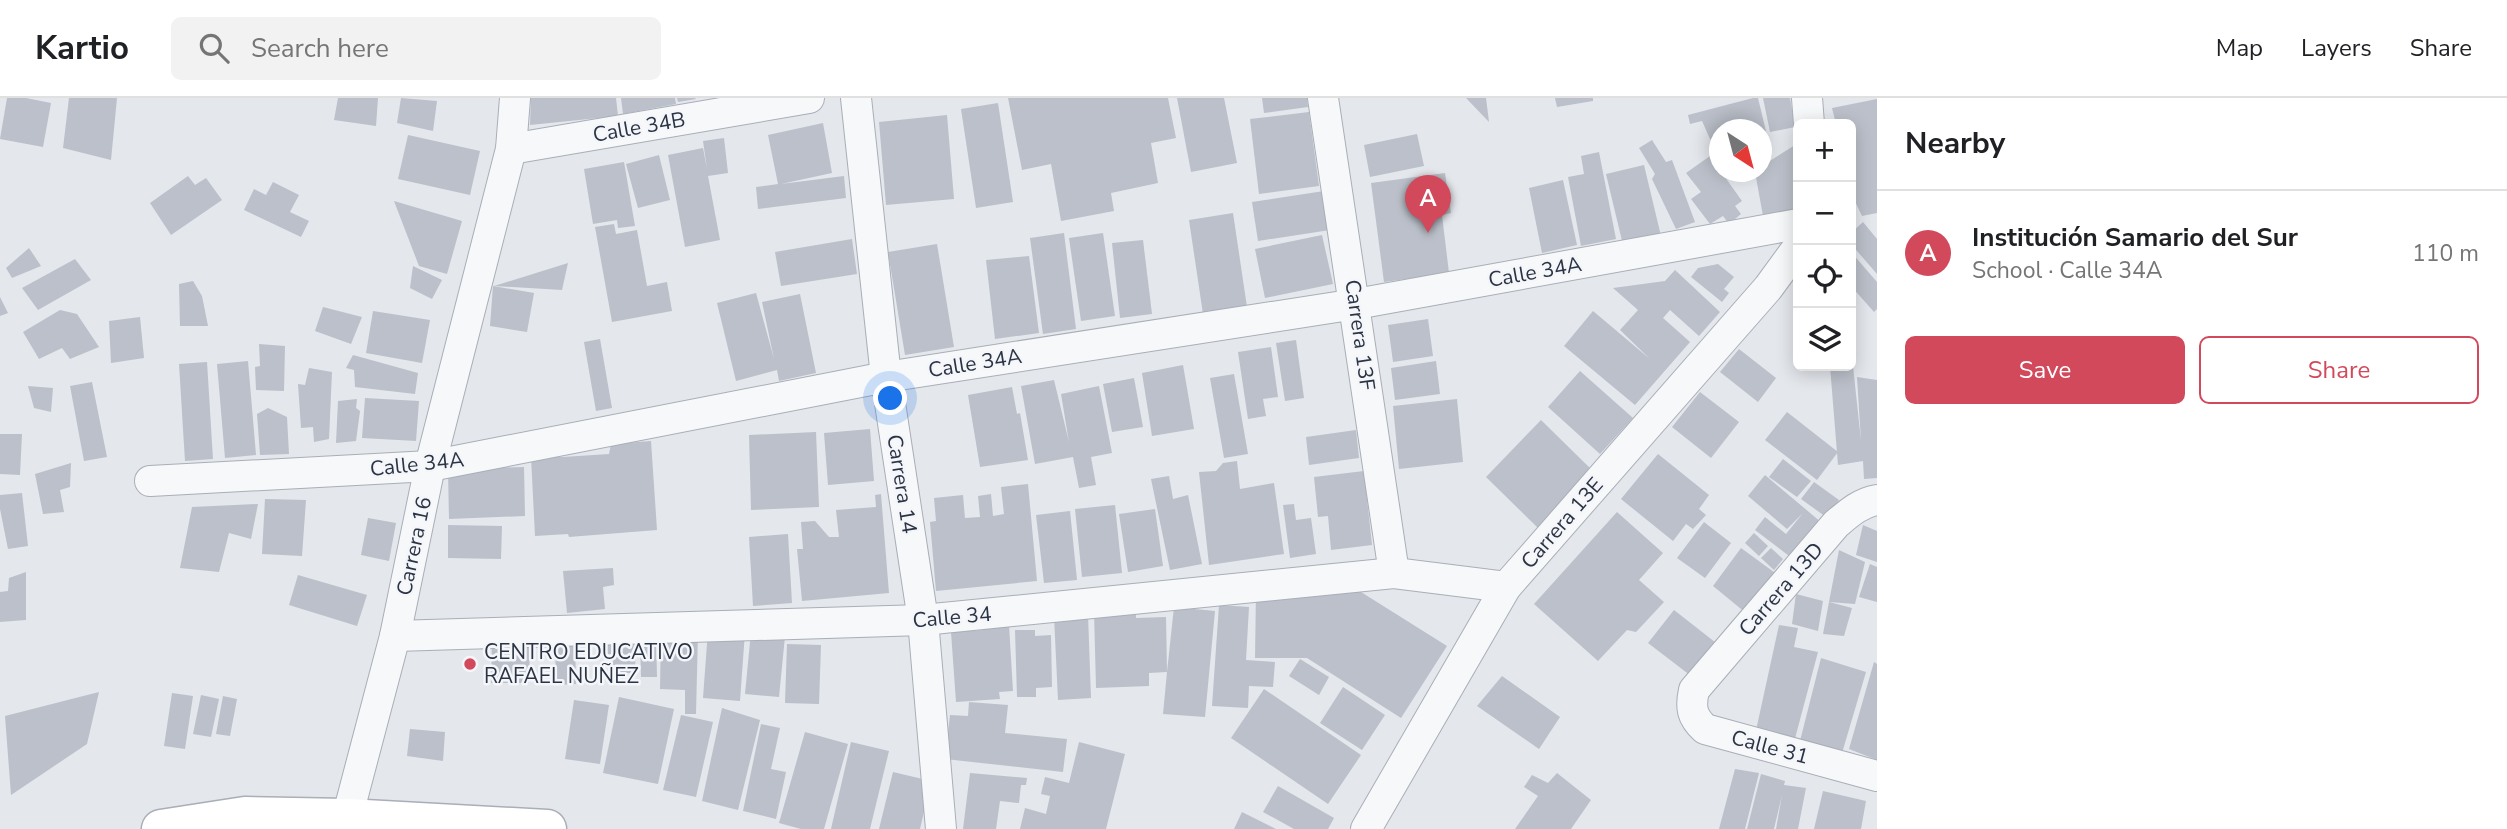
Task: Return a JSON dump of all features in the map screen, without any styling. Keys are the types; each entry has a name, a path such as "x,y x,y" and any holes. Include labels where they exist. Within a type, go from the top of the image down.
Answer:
{"main road":[{"path":"161,829 245,816 344,824 547,829"}],"street":[{"name":"Carrera 16","path":"344,824 395,636 430,466 511,149 515,98"},
{"name":"Calle 34B","path":"511,149 809,98"},
{"name":"Carrera 14","path":"856,98 886,377 923,620 941,829"},
{"name":"Carrera 13F","path":"1323,98 1356,304 1394,573"},
{"path":"1807,98 1809,119"},
{"name":"Calle 34A","path":"150,481 430,466 886,377 1356,304 1793,225"},
{"name":"Carrera 13E","path":"1366,829 1506,587 1768,288 1793,254"},
{"name":"Carrera 13D","path":"1694,690 1836,524 1852,510 1877,500"},
{"name":"Calle 34","path":"395,636 923,620 1394,573 1506,587"},
{"name":"Calle 31","path":"1694,690 1690,707 1696,721 1705,729 1877,776"}],"building":[{"path":"7,98 26,98 51,103 43,147 0,139"},
{"path":"69,98 117,98 111,160 63,148"},
{"path":"338,98 378,98 376,126 334,120"},
{"path":"401,98 437,101 433,131 397,123"},
{"path":"531,98 616,98 618,116 530,125"},
{"path":"621,98 675,98 676,104 623,114"},
{"path":"677,98 695,98 696,99 678,102"},
{"path":"1008,98 1168,98 1176,138 1151,143 1158,183 1111,193 1114,211 1061,221 1051,164 1022,170"},
{"path":"1177,98 1224,98 1237,163 1191,172"},
{"path":"1262,98 1307,98 1308,107 1264,113"},
{"path":"1466,98 1486,98 1489,122"},
{"path":"1555,98 1593,98 1593,101 1557,107"},
{"path":"1758,98 1763,119 1709,119 1709,137 1702,121 1690,124 1688,115"},
{"path":"1763,98 1790,98 1793,127 1772,132 1772,119 1767,119"},
{"path":"1877,99 1877,213 1862,216 1856,203 1856,119 1835,119 1832,108"},
{"path":"998,103 1013,202 976,208 961,109"},
{"path":"1309,112 1319,186 1259,194 1250,119"},
{"path":"947,115 954,199 886,205 879,122"},
{"path":"823,123 832,173 781,184 844,176 846,198 758,209 756,187 778,184 768,135"},
{"path":"1417,134 1424,166 1370,177 1364,145"},
{"path":"408,135 480,151 470,195 398,179"},
{"path":"724,138 728,173 708,176 720,240 685,247 668,155 703,148 707,169 703,141"},
{"path":"1652,140 1666,162 1672,160 1695,222 1676,229 1652,179 1655,174 1639,148"},
{"path":"1793,146 1793,210 1763,216 1757,182 1772,182 1772,160"},
{"path":"1599,152 1616,239 1581,246 1568,177 1584,174 1581,156"},
{"path":"659,155 670,200 638,208 626,164"},
{"path":"1709,157 1709,182 1728,182 1742,201 1735,206 1741,214 1729,224 1723,216 1710,224 1691,199 1701,192 1686,173"},
{"path":"624,162 635,226 618,228 617,220 593,224 584,169"},
{"path":"1644,165 1661,236 1623,245 1606,174"},
{"path":"1445,173 1451,213 1442,215 1449,273 1384,282 1371,183"},
{"path":"188,176 195,185 206,178 222,200 171,235 150,203"},
{"path":"1563,180 1577,245 1542,253 1529,188"},
{"path":"273,182 299,195 290,212 309,221 301,237 244,210 254,189 266,195"},
{"path":"1324,191 1330,230 1258,241 1252,202"},
{"path":"394,201 462,221 447,274 419,266"},
{"path":"1233,213 1247,307 1203,314 1189,220"},
{"path":"1863,222 1877,239 1877,274 1856,250 1856,228"},
{"path":"614,224 616,234 637,230 647,286 667,282 672,311 612,322 595,227"},
{"path":"1064,233 1076,329 1043,334 1030,238"},
{"path":"1103,233 1115,316 1081,321 1069,238"},
{"path":"1322,235 1333,284 1265,298 1255,249"},
{"path":"852,239 857,274 781,286 775,252"},
{"path":"1143,240 1152,314 1120,318 1112,243"},
{"path":"937,244 954,347 905,355 888,252"},
{"path":"29,248 41,266 12,278 6,268"},
{"path":"1029,256 1039,333 995,339 986,260"},
{"path":"1856,258 1877,282 1877,309 1874,312 1856,292"},
{"path":"75,259 91,280 38,310 22,288"},
{"path":"568,263 562,290 494,286"},
{"path":"1718,264 1734,277 1724,289 1729,293 1722,302 1691,277 1698,268"},
{"path":"413,266 442,280 432,299 410,288"},
{"path":"1675,270 1720,312 1699,336 1670,310 1663,318 1690,342 1635,405 1564,346 1593,311 1650,359 1620,330 1638,310 1613,288 1665,281"},
{"path":"193,281 202,296 208,326 180,326 179,284"},
{"path":"493,286 534,293 527,332 490,326"},
{"path":"756,293 774,359 762,302 800,294 816,373 779,381 777,370 736,381 717,303"},
{"path":"0,297 8,313 0,316"},
{"path":"323,307 362,317 351,344 315,331"},
{"path":"60,310 77,314 99,347 70,359 62,348 39,359 23,332"},
{"path":"373,311 430,320 422,363 366,353"},
{"path":"140,317 144,358 111,363 109,321"},
{"path":"1428,319 1433,356 1393,362 1388,325"},
{"path":"600,339 612,408 596,411 584,342"},
{"path":"1296,340 1304,398 1285,401 1276,343"},
{"path":"259,344 285,346 284,391 256,390 255,367 260,366"},
{"path":"1271,347 1278,397 1263,399 1266,416 1248,419 1238,352"},
{"path":"1739,349 1776,378 1758,402 1720,372"},
{"path":"353,355 418,373 415,394 355,387 354,370 346,368"},
{"path":"248,361 256,455 225,458 217,364"},
{"path":"1436,361 1440,394 1395,400 1391,368"},
{"path":"207,362 213,459 185,461 179,364"},
{"path":"1183,365 1194,429 1152,436 1142,373"},
{"path":"309,368 332,372 329,439 314,442 313,427 301,428 298,384 305,385"},
{"path":"1580,371 1633,418 1600,454 1548,407"},
{"path":"1830,371 1854,371 1861,441 1857,377 1877,380 1877,478 1864,479 1863,461 1838,465"},
{"path":"1234,374 1248,454 1224,458 1210,378"},
{"path":"1134,378 1143,427 1112,432 1103,384"},
{"path":"1054,380 1069,442 1061,394 1099,386 1112,453 1091,457 1096,485 1079,488 1073,457 1035,464 1021,386"},
{"path":"92,382 107,457 84,461 70,386"},
{"path":"28,386 53,388 51,412 34,408"},
{"path":"1012,387 1017,414 1020,413 1028,460 980,467 968,395"},
{"path":"1700,392 1739,422 1711,458 1672,427"},
{"path":"365,398 419,401 416,441 362,438"},
{"path":"357,399 356,408 360,411 356,441 336,443 338,401"},
{"path":"1457,399 1463,462 1399,469 1393,406"},
{"path":"268,408 287,417 289,454 260,455 257,414"},
{"path":"1787,412 1838,452 1817,480 1765,440"},
{"path":"1541,420 1594,472 1538,528 1486,477"},
{"path":"870,429 874,481 828,485 824,433"},
{"path":"1356,430 1359,458 1309,465 1306,437"},
{"path":"816,432 819,507 751,510 749,435"},
{"path":"0,434 22,434 20,475 0,474"},
{"path":"651,441 657,530 569,537 568,534 535,536 531,457 609,454 611,444"},
{"path":"1658,454 1709,495 1699,509 1706,515 1693,529 1686,524 1673,541 1621,499"},
{"path":"1783,459 1811,481 1797,497 1769,477"},
{"path":"1237,461 1240,489 1274,483 1284,554 1209,565 1199,472 1216,471 1223,463"},
{"path":"71,463 70,487 60,490 64,512 43,514 35,474"},
{"path":"524,467 525,516 449,519 448,469"},
{"path":"1364,471 1372,545 1331,550 1328,516 1318,517 1314,477"},
{"path":"1765,475 1822,523 1793,559 1755,530 1765,517 1786,534 1803,513 1787,529 1748,496"},
{"path":"1169,476 1173,499 1188,495 1202,564 1170,570 1151,479"},
{"path":"1814,482 1839,500 1826,517 1801,499"},
{"path":"1028,484 1037,581 936,591 930,522 936,521 934,498 963,495 965,518 980,517 978,496 991,494 993,516 1004,514 1001,487"},
{"path":"22,493 28,546 8,549 0,495"},
{"path":"881,494 889,593 802,601 797,549 803,549 801,522 815,521 829,537 839,537 836,510 876,507 875,495"},
{"path":"265,499 306,500 302,556 262,554"},
{"path":"258,504 251,539 229,533 219,572 180,568 192,507"},
{"path":"1294,504 1296,520 1311,518 1316,554 1290,558 1283,505"},
{"path":"1115,505 1122,573 1082,577 1075,509"},
{"path":"1155,509 1163,566 1128,572 1119,514"},
{"path":"1070,511 1077,580 1044,583 1036,515"},
{"path":"1617,512 1663,553 1639,580 1664,602 1636,632 1627,630 1598,661 1534,604"},
{"path":"368,518 396,523 389,561 361,555"},
{"path":"1704,522 1731,543 1705,578 1677,558"},
{"path":"448,525 502,526 501,559 448,558"},
{"path":"1863,525 1877,531 1877,562 1856,555"},
{"path":"1754,533 1768,546 1759,556 1745,543"},
{"path":"788,534 792,603 753,606 749,537"},
{"path":"1741,548 1786,581 1752,618 1713,586"},
{"path":"1771,548 1783,559 1774,570 1761,558"},
{"path":"1839,550 1865,562 1855,604 1829,602"},
{"path":"1870,564 1877,567 1877,602 1859,597"},
{"path":"613,568 614,585 603,587 605,609 567,613 563,571"},
{"path":"26,572 26,620 0,622 0,592 8,591 9,578"},
{"path":"298,575 367,595 357,626 289,605"},
{"path":"1256,591 1361,592 1447,646 1401,718 1307,658 1255,658"},
{"path":"1796,594 1823,601 1818,631 1792,624"},
{"path":"1829,602 1852,608 1844,636 1823,634"},
{"path":"1219,605 1249,607 1246,660 1275,662 1273,687 1249,686 1248,708 1212,706"},
{"path":"1174,607 1215,611 1205,717 1163,714"},
{"path":"1136,610 1136,618 1166,617 1167,672 1149,673 1149,686 1096,688 1094,611"},
{"path":"1674,610 1720,646 1695,679 1648,643"},
{"path":"1088,615 1091,698 1058,700 1054,616"},
{"path":"1009,625 1013,691 999,692 1000,699 956,702 951,632"},
{"path":"1779,625 1798,628 1794,647 1818,652 1793,746 1755,735"},
{"path":"708,630 745,632 740,701 703,698"},
{"path":"1015,630 1035,630 1035,636 1051,635 1052,687 1036,688 1036,697 1017,697"},
{"path":"661,631 698,632 696,714 685,714 685,690 660,689"},
{"path":"751,632 785,636 779,697 745,694"},
{"path":"598,636 636,636 635,673 611,673 611,654 598,654"},
{"path":"656,637 657,677 641,677 640,638"},
{"path":"575,638 576,684 556,685 555,639"},
{"path":"492,640 530,640 529,683 491,683"},
{"path":"787,644 821,645 819,704 785,703"},
{"path":"1821,658 1866,672 1842,753 1799,745"},
{"path":"1300,659 1329,677 1319,695 1289,676"},
{"path":"1874,662 1877,664 1877,760 1849,749"},
{"path":"1502,676 1560,717 1539,749 1477,706"},
{"path":"1343,687 1385,715 1362,750 1320,723"},
{"path":"1264,689 1361,755 1328,804 1231,738"},
{"path":"99,692 87,744 11,795 5,716"},
{"path":"172,693 193,696 185,749 164,746"},
{"path":"201,695 219,699 211,737 193,734"},
{"path":"223,696 237,699 230,736 216,734"},
{"path":"619,697 674,709 658,784 603,773"},
{"path":"574,700 609,705 600,764 565,759"},
{"path":"969,702 1008,705 1005,733 1067,739 1063,772 945,759 950,715 968,716"},
{"path":"722,708 760,720 738,810 702,801"},
{"path":"681,715 713,722 696,797 663,790"},
{"path":"761,724 780,728 771,769 786,772 776,819 743,811"},
{"path":"410,729 445,732 443,761 407,756"},
{"path":"805,732 848,744 824,829 801,829 779,823"},
{"path":"851,742 889,751 870,829 831,829"},
{"path":"1079,742 1125,754 1106,829 1020,829 1025,808 1046,814 1050,796 1041,794 1045,777 1069,783"},
{"path":"1735,769 1759,773 1745,829 1719,829"},
{"path":"893,772 931,781 920,829 879,829"},
{"path":"970,773 1027,778 1026,785 1021,785 1019,803 1000,801 996,829 963,829"},
{"path":"1557,773 1591,800 1571,829 1515,829 1538,796 1524,787 1532,775 1548,783"},
{"path":"1761,774 1785,781 1784,785 1806,788 1798,829 1776,829 1782,795 1774,829 1747,829"},
{"path":"1278,786 1334,818 1328,829 1294,829 1263,812"},
{"path":"1823,791 1866,801 1861,829 1814,829"},
{"path":"1242,812 1276,829 1234,829"}],"place":[{"name":"Institución Samario del Sur","path":"1428,233"},
{"name":"CENTRO EDUCATIVO RAFAEL NUÑEZ","path":"470,664"}]}
